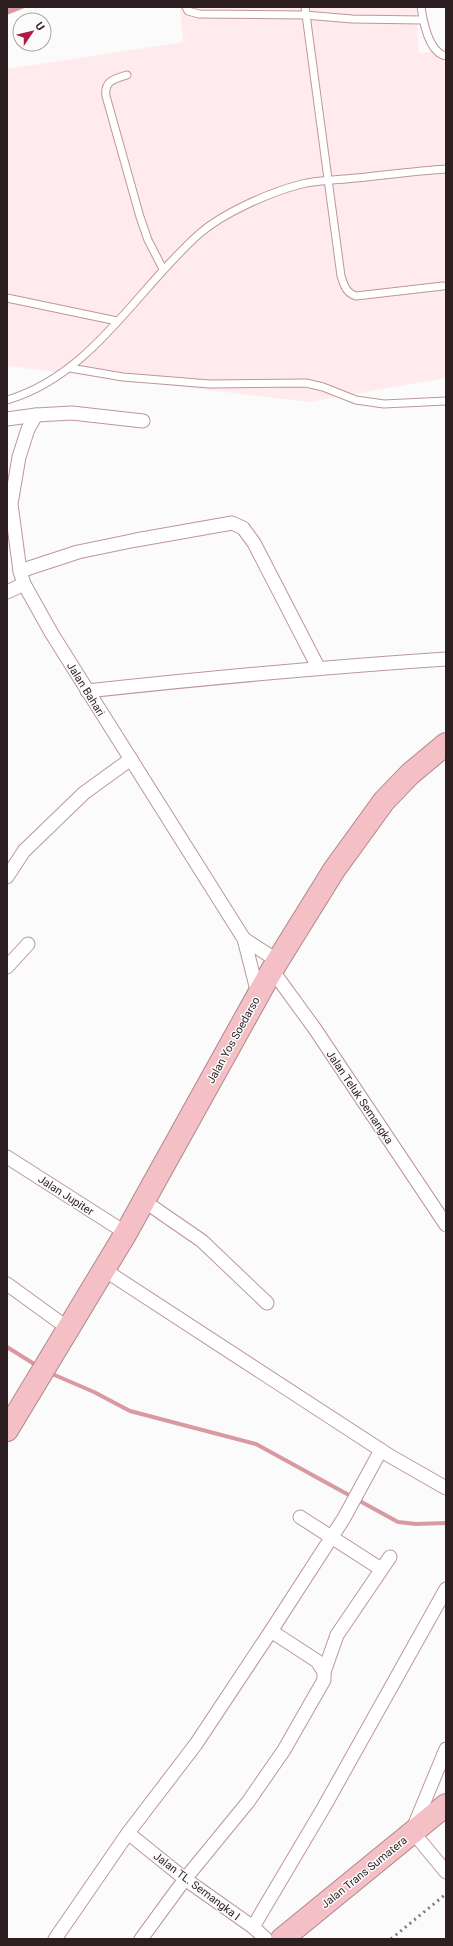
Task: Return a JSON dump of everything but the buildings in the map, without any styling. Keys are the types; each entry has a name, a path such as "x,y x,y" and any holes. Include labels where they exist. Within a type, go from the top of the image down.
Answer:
{"highway":[{"name":"Jalan Yos Soedarso","path":"7,1430 126,1233 258,994 334,870 384,801 410,774 446,744"},
{"name":"Jalan Trans Sumatera","path":"288,1937 446,1805"}],"street":[{"path":"7,419 36,415 72,413 144,421"},
{"name":"Jalan Bahari","path":"36,415 28,429 19,458 11,504 20,571 24,584 52,634 87,691 244,939 275,966"},
{"path":"20,571 78,552 232,524 242,528 254,543 318,667"},
{"path":"7,592 24,584"},
{"path":"87,691 268,674 318,667 446,659"},
{"path":"7,877 24,852 84,793 131,759"},
{"name":"Jalan Bahari","path":"244,939 258,994"},
{"path":"7,966 28,944"},
{"name":"Jalan Teluk Semangka","path":"275,966 315,1029 446,1225"},
{"name":"Jalan Jupiter","path":"7,1157 126,1233"},
{"path":"144,1201 202,1241 267,1302"},
{"path":"103,1269 381,1450 446,1488"},
{"path":"7,1284 69,1329"},
{"path":"55,1939 128,1834 196,1744 272,1631 344,1518 381,1450"},
{"path":"300,1517 381,1569"},
{"path":"142,1939 185,1879 248,1802 284,1750 324,1680 324,1672 337,1635 390,1557"},
{"path":"253,1927 324,1807 446,1589"},
{"path":"272,1631 317,1661 324,1672"},
{"path":"446,1749 412,1832 446,1872"},
{"name":"Jalan TL. Semangka I","path":"128,1834 185,1879 253,1927 266,1939"}],"lane":[{"path":"186,7 188,11 199,14 305,11 352,19 423,20"},
{"path":"421,7 423,20 430,42 442,55 446,56"},
{"path":"305,11 341,276 344,286 350,294 356,296 443,286"},
{"path":"127,75 106,84 106,96 140,217 148,240 163,269"},
{"path":"7,400 45,384 70,368 117,321 163,269 200,234 222,218 268,195 302,184 446,169"},
{"path":"7,298 117,321"},
{"path":"70,368 123,377 210,384 306,383 323,387 356,400 384,404 446,401"}],"shaded area":[{"path":"7,7 27,7 12,12 7,15"},
{"path":"180,7 416,7 419,53 446,50 446,378 308,402 7,366 7,69 183,42"}],"waterway":[{"path":"7,1347 39,1367"},
{"path":"50,1373 94,1392 130,1411 256,1444 398,1522 416,1524 446,1523"}],"railway":[{"path":"391,1939 446,1894"}]}
